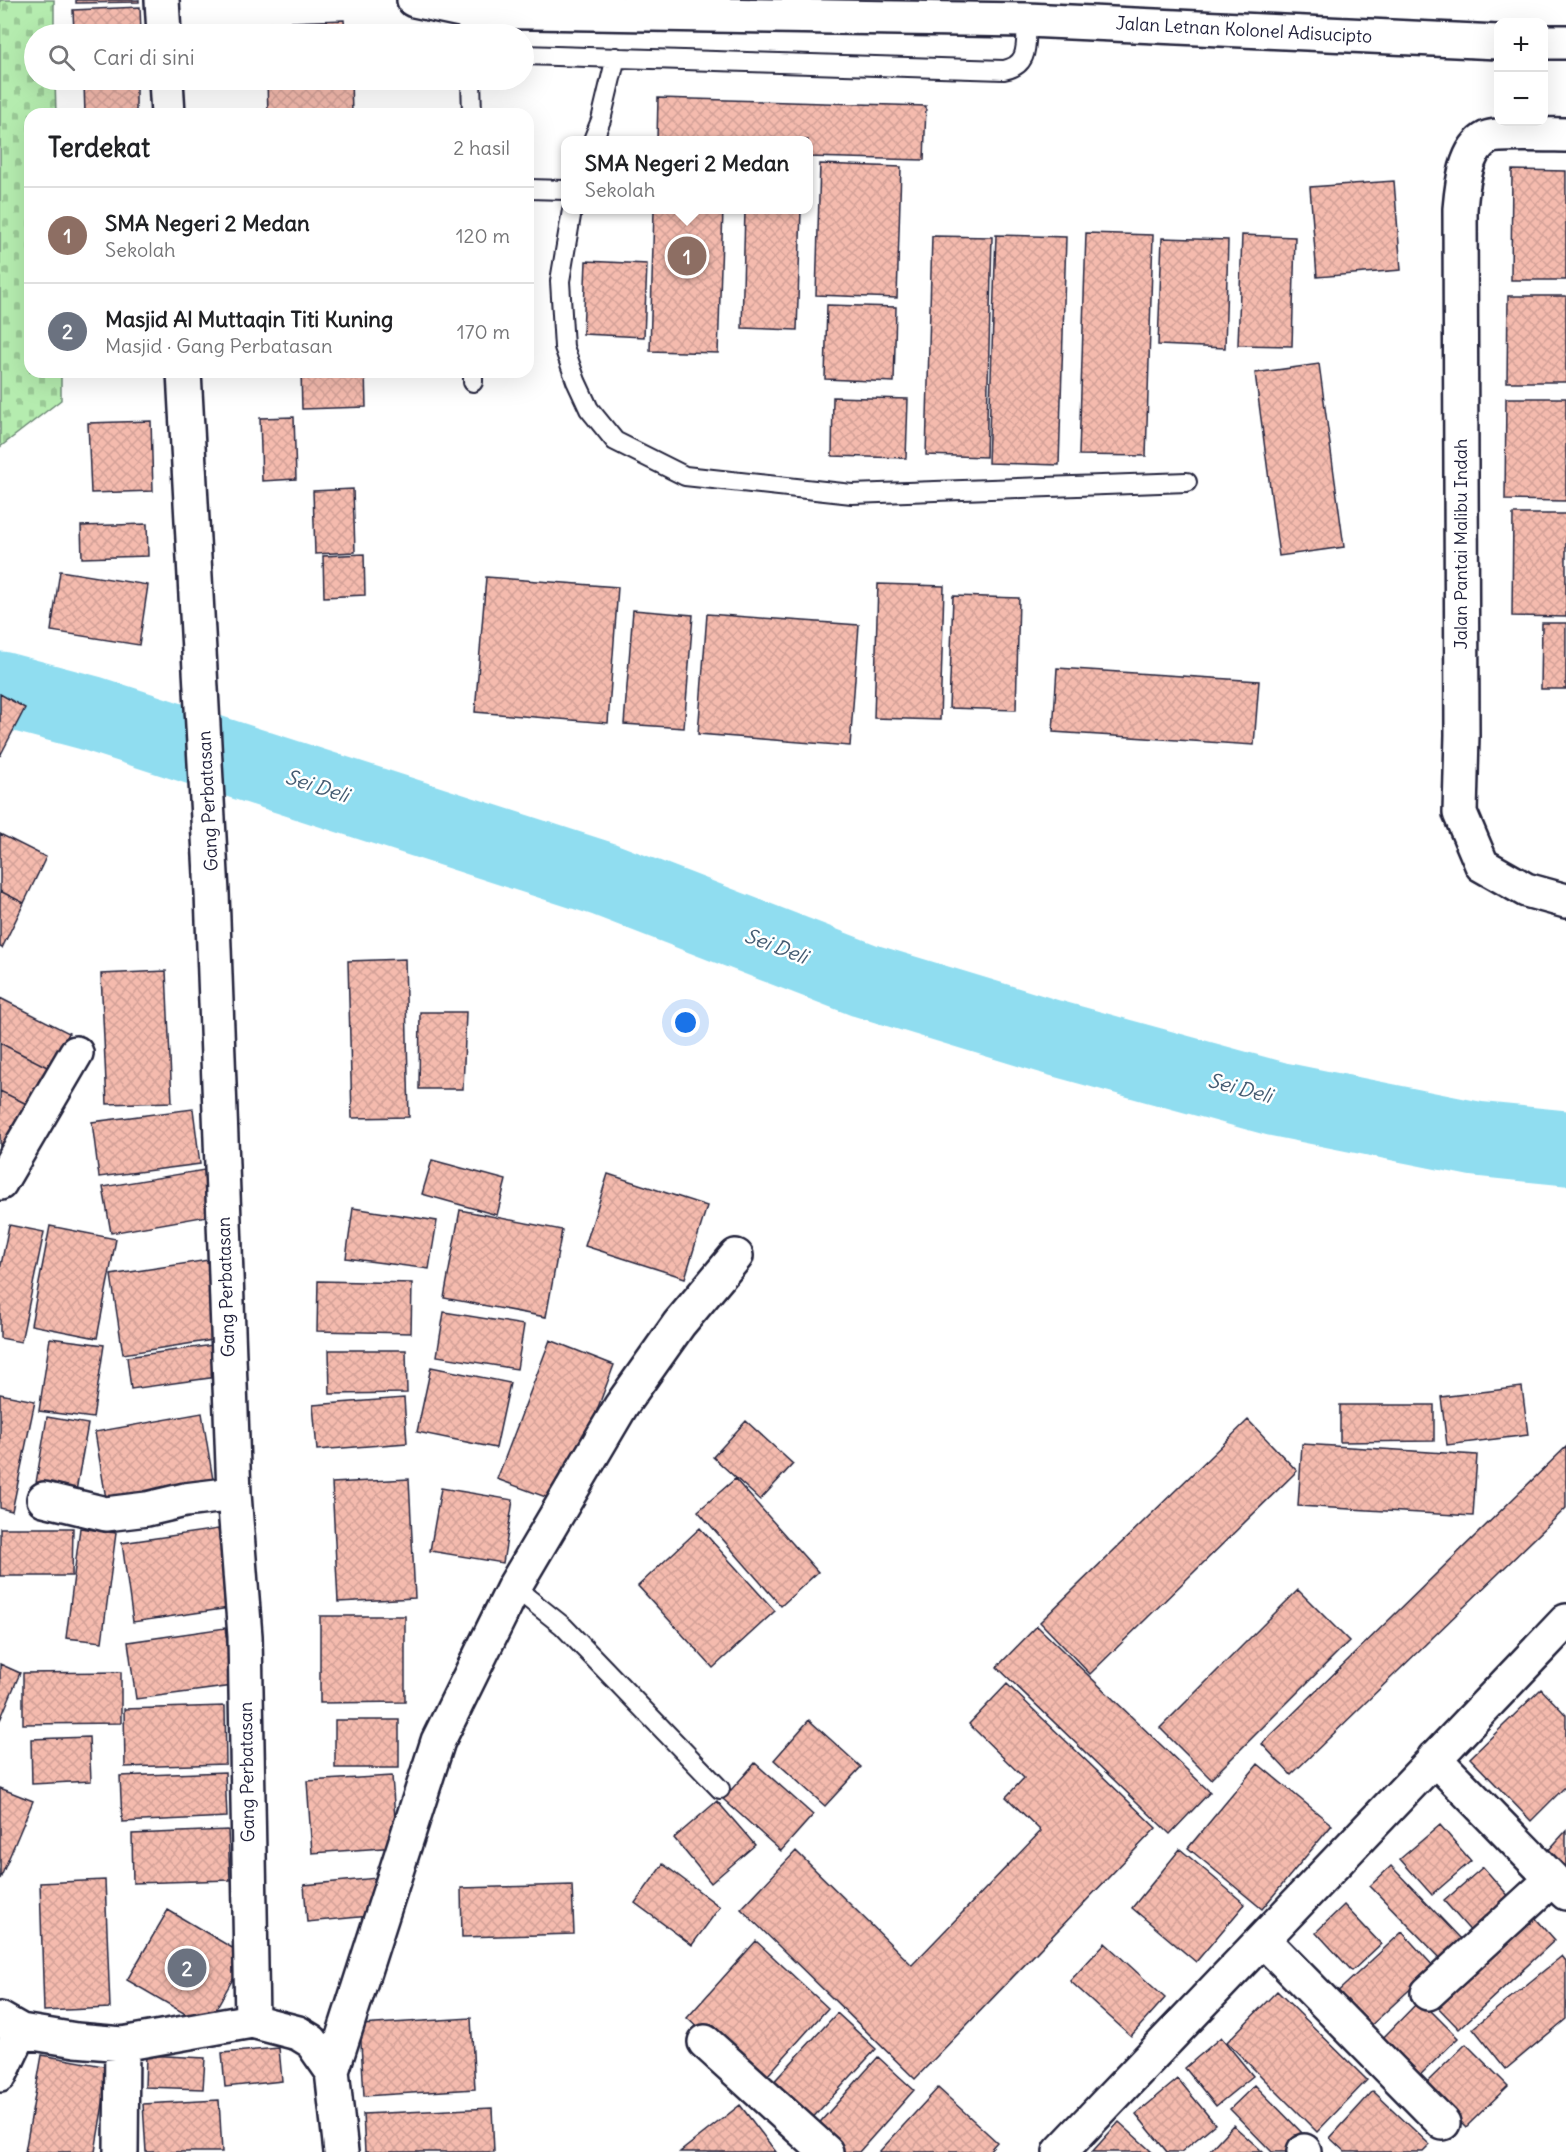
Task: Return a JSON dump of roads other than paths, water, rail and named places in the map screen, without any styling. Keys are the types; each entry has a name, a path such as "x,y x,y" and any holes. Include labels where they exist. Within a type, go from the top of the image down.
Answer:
{"street":[{"path":"162,0 163,24"},
{"name":"Jalan Letnan Kolonel Adisucipto","path":"414,0 467,23 1027,20 1494,42"},
{"path":"1548,42 1566,42"},
{"path":"167,90 168,108"},
{"name":"Jalan Pantai Malibu Indah","path":"1566,135 1490,136 1476,148 1468,164 1460,209 1462,735 1460,813 1482,865 1526,890 1566,901"},
{"name":"Gang Perbatasan","path":"183,378 212,893 234,1494 245,1636 252,2021"},
{"path":"0,1183 76,1053"},
{"path":"341,2152 332,2071 438,1741 514,1587 621,1406 679,1324 736,1256"},
{"path":"44,1499 106,1514 234,1494"},
{"path":"1060,2152 1566,1621"},
{"path":"1428,1993 1559,1886 1434,1758"},
{"path":"1263,1940 1443,2123"},
{"path":"0,2075 11,2025 76,2040 122,2044 252,2021 298,2033 311,2041 332,2071"},
{"path":"705,2043 826,2152"},
{"path":"121,2152 122,2044"}],"lane":[{"path":"534,55 1004,70 1020,64 1024,57 1027,20"},
{"path":"595,136 616,57"},
{"path":"471,90 472,108"},
{"path":"534,189 561,190"},
{"path":"571,214 561,281 564,347 576,381 589,409 615,441 685,476 852,494 1186,482"},
{"path":"514,1587 563,1626 720,1789"}],"waterway":[{"name":"Sei Deli","path":"0,689 90,713 603,879 864,980 1051,1037 1277,1099 1476,1139 1566,1148"}],"place":[{"name":"SMA Negeri 2 Medan","path":"687,256"},
{"name":"Masjid Al Muttaqin Titi Kuning","path":"187,1968"}]}
